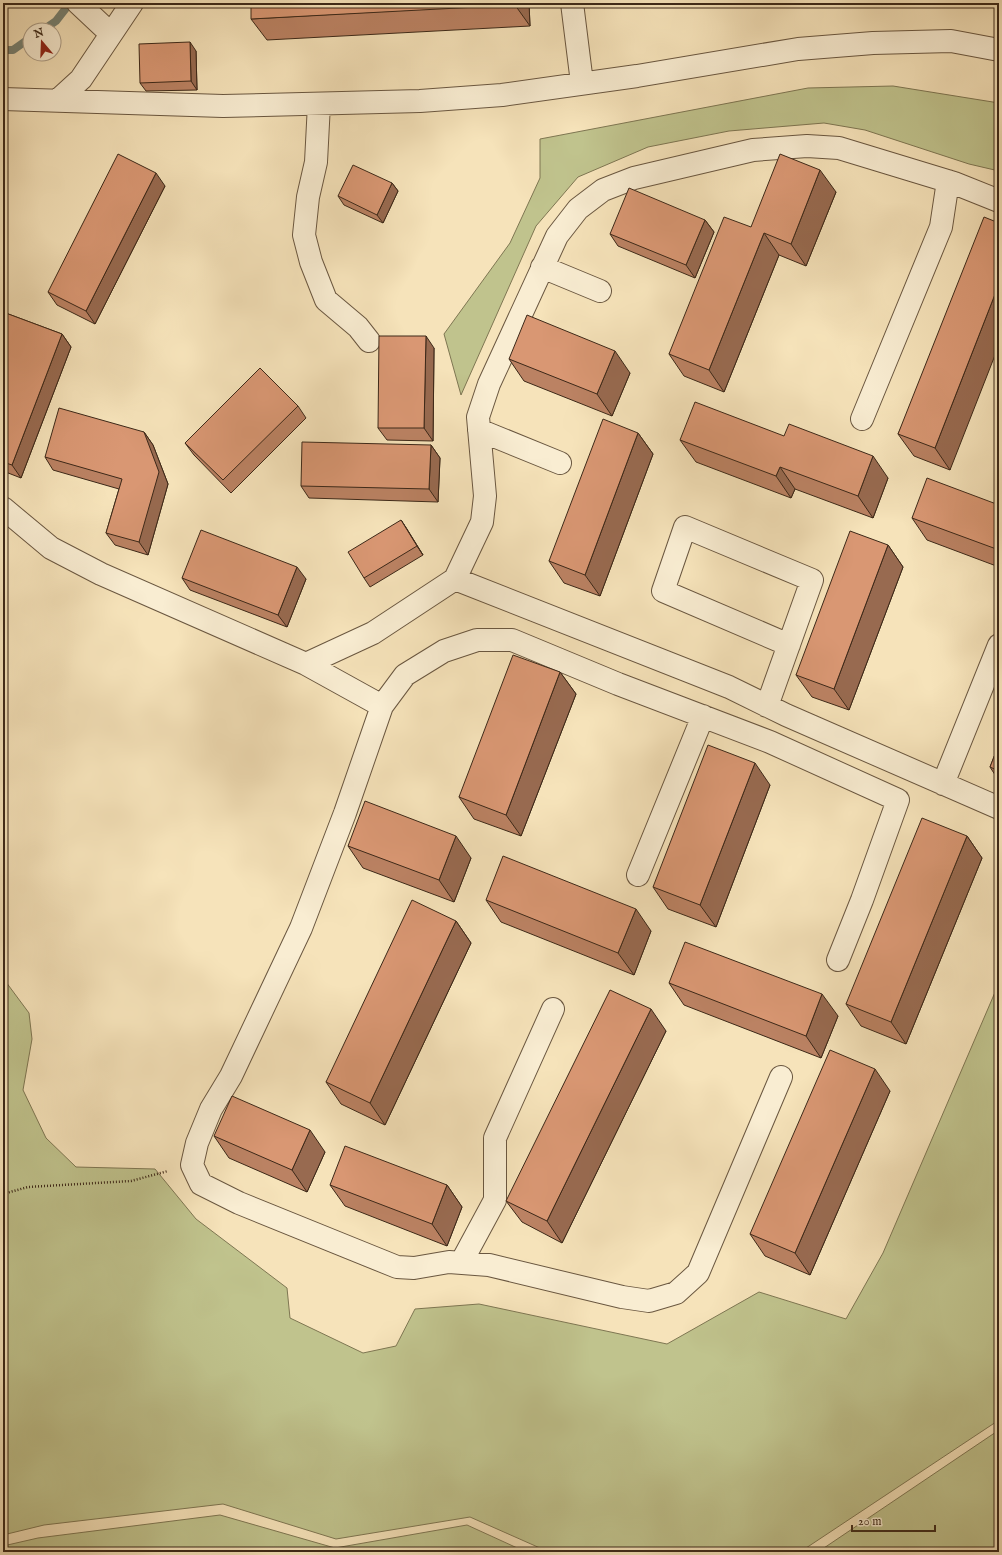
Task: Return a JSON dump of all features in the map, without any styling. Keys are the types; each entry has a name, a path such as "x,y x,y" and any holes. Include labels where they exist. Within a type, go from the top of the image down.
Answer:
{"street":[{"path":"58,100 81,79 132,3"},
{"path":"572,3 582,83"},
{"path":"82,7 111,34"},
{"path":"3,99 223,106 442,99 502,95 798,49 873,43 951,41 999,50"},
{"path":"319,104 316,162 308,197 304,235 311,262 326,300 358,326 369,341"},
{"path":"306,664 373,633 455,579 482,522 485,496 478,417 489,384 557,236 578,209 602,190 634,178 746,151 807,146 839,148 948,181 999,201"},
{"path":"862,419 941,227 948,181"},
{"path":"542,267 600,291"},
{"path":"479,430 560,463"},
{"path":"3,508 52,548 94,570 306,664 382,706"},
{"path":"768,706 812,580 685,527 663,591 789,644"},
{"path":"455,579 729,687 768,706 999,808"},
{"path":"781,1077 698,1273 676,1293 649,1301 622,1297 489,1265 449,1262 414,1268 397,1266 238,1203 201,1184 192,1165 197,1143 211,1109 231,1076 301,928 345,813 382,706 405,675 444,651 478,640 512,640 618,684 770,742 898,800 862,900 838,960"},
{"path":"943,784 999,646"},
{"path":"638,875 703,716"},
{"path":"461,1263 495,1200 495,1138 553,1009"}],"path":[{"path":"3,1194 28,1187 131,1180 192,1165"}],"green space":[{"path":"893,86 999,103 999,171 969,164 865,130 824,123 729,131 648,147 578,177 536,226 461,395 444,334 510,243 540,178 540,139 808,88"},
{"path":"3,978 29,1013 32,1039 23,1090 46,1138 76,1167 155,1169 196,1219 287,1288 290,1318 363,1353 396,1346 415,1309 479,1304 667,1344 759,1292 846,1319 883,1253 999,983 999,1420 800,1552 549,1552 470,1517 336,1539 223,1504 44,1525 3,1535"},
{"path":"999,1430 999,1552 818,1552"},
{"path":"220,1515 335,1548 467,1525 526,1552 3,1552 3,1546 38,1538"}],"building":[{"path":"251,3 515,3 515,5 251,19"},
{"path":"190,42 191,81 140,83 139,44"},
{"path":"118,154 156,173 86,311 48,292"},
{"path":"780,154 820,170 791,244 764,233 709,370 669,354 724,217 751,227"},
{"path":"353,165 392,183 377,215 338,196"},
{"path":"629,188 705,220 686,265 610,234"},
{"path":"984,217 999,223 999,284 935,448 898,434"},
{"path":"3,312 62,334 12,465 3,462"},
{"path":"527,315 615,351 597,394 509,359"},
{"path":"379,336 426,336 424,428 378,428"},
{"path":"260,368 298,406 223,480 185,443"},
{"path":"695,402 784,436 789,424 873,456 858,496 780,467 776,476 680,440"},
{"path":"59,408 144,432 159,472 139,542 106,533 122,479 45,457"},
{"path":"603,419 638,433 585,575 549,561"},
{"path":"302,442 431,445 429,489 301,486"},
{"path":"927,478 999,505 999,550 912,518"},
{"path":"401,520 417,546 364,578 348,552"},
{"path":"201,530 297,567 278,615 182,578"},
{"path":"850,531 888,545 834,689 796,675"},
{"path":"513,655 560,672 506,815 459,797"},
{"path":"999,744 999,771 990,767"},
{"path":"708,745 755,763 700,905 653,887"},
{"path":"365,801 456,836 439,880 348,846"},
{"path":"922,818 967,836 891,1022 846,1004"},
{"path":"503,856 636,909 618,953 486,900"},
{"path":"412,900 456,921 370,1103 326,1082"},
{"path":"685,942 822,994 806,1036 669,983"},
{"path":"610,990 651,1009 547,1221 506,1201"},
{"path":"830,1050 875,1069 795,1253 750,1234"},
{"path":"232,1096 310,1130 292,1170 214,1136"},
{"path":"345,1146 447,1185 432,1224 330,1185"}],"waterway":[{"path":"55,22 70,3"},
{"path":"3,50 13,50 22,44"}]}
